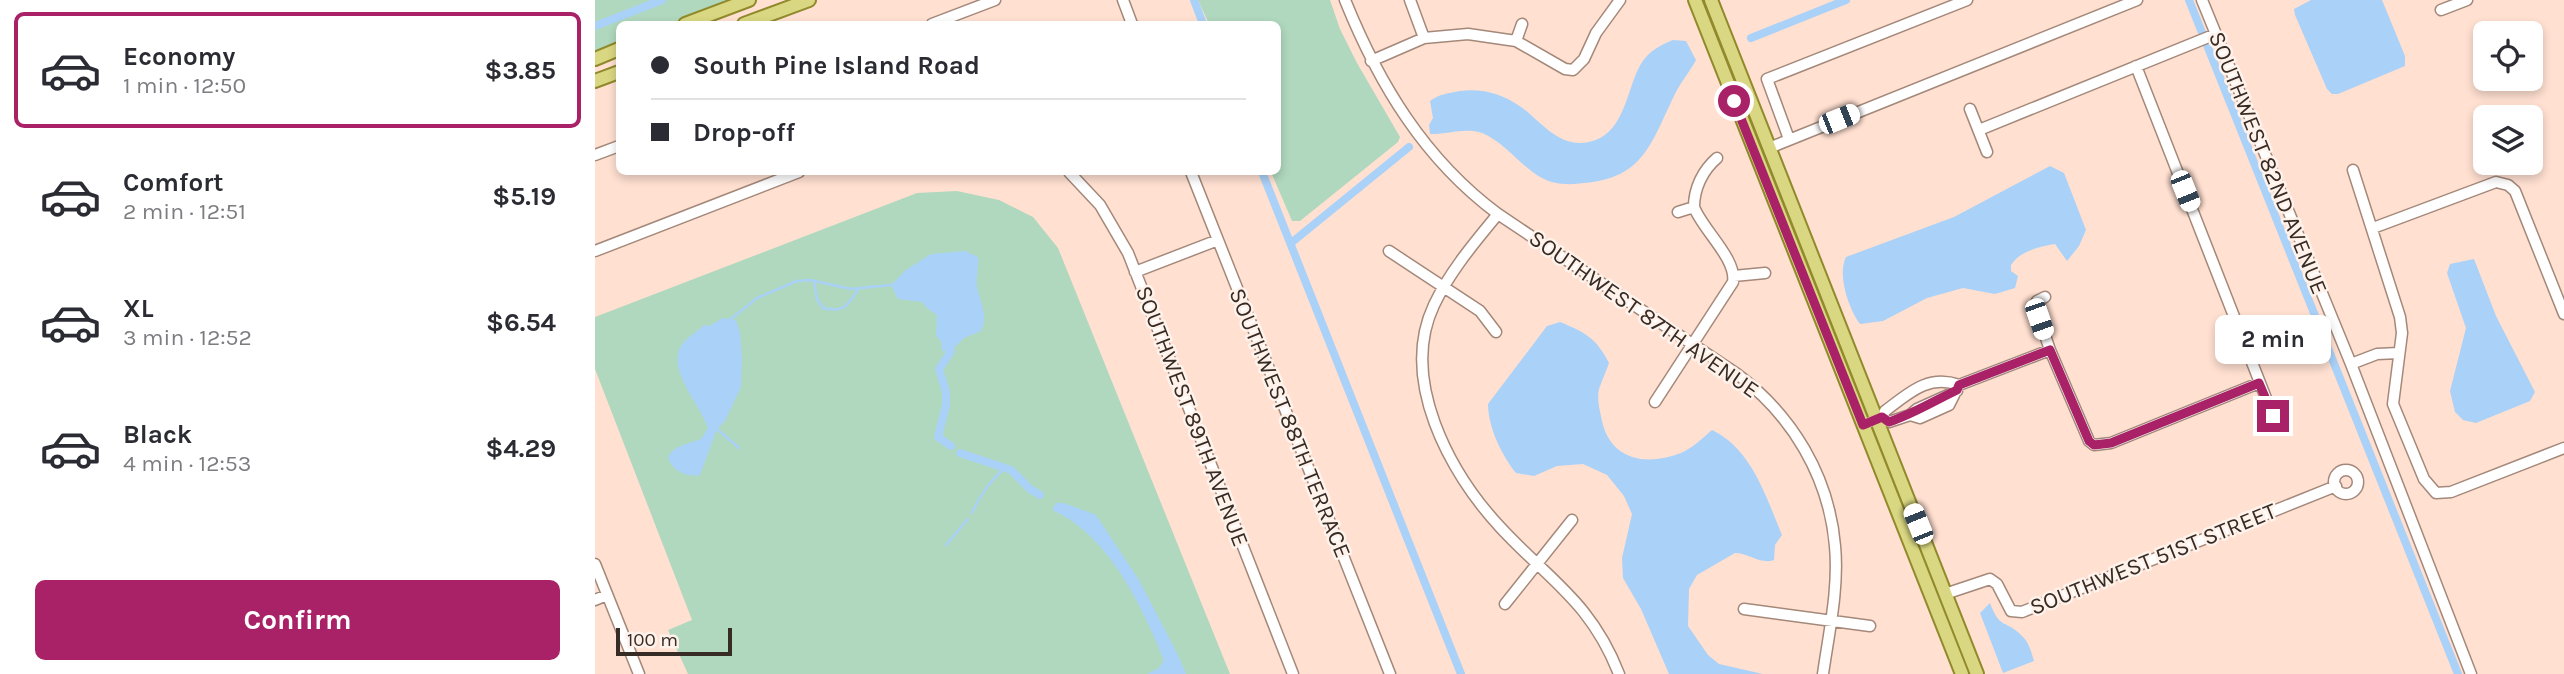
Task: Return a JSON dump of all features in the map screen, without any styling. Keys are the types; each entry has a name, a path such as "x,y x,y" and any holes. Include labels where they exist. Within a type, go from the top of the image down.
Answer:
{"main road":[{"path":"693,21 748,0"},
{"path":"752,21 809,0"},
{"path":"1695,0 1962,674"},
{"path":"1711,0 1879,418 1977,674"},
{"path":"595,59 616,50"},
{"path":"595,81 616,73"},
{"path":"1790,242 1804,237"}],"street":[{"path":"940,21 995,0"},
{"path":"1123,0 1131,21"},
{"name":"SOUTHWEST 87TH AVENUE","path":"1345,0 1371,61 1393,100 1430,150 1464,186 1498,214 1737,374 1765,397 1791,428 1811,459 1824,493 1835,545 1835,576 1823,674"},
{"path":"1410,0 1424,38"},
{"path":"1371,61 1424,38 1468,34 1516,41 1565,69 1573,70 1584,59 1601,25 1620,0"},
{"path":"1789,139 1767,79 1967,0"},
{"path":"1769,148 2137,0"},
{"name":"SOUTHWEST 82ND AVENUE","path":"2202,0 2212,35 2351,364 2471,674"},
{"path":"2441,10 2467,0"},
{"path":"1516,41 1522,24"},
{"path":"1979,131 2212,35"},
{"path":"2136,66 2273,416"},
{"path":"1970,109 1987,152"},
{"path":"595,155 616,146"},
{"path":"1655,401 1730,289 1734,276 1731,265 1694,207 1703,174 1717,158"},
{"path":"2353,170 2400,317 2402,333 2393,404 2424,479 2436,493 2451,492 2564,448"},
{"path":"595,251 791,175"},
{"name":"SOUTHWEST 89TH AVENUE","path":"1072,175 1100,205 1135,272 1293,674"},
{"name":"SOUTHWEST 88TH TERRACE","path":"1192,175 1389,674"},
{"path":"2373,228 2495,182 2508,185 2515,191 2564,314"},
{"path":"1678,212 1694,207"},
{"path":"1498,214 1444,287 1426,326 1422,351 1425,392 1434,422 1458,471 1479,502 1501,528 1582,607 1601,636 1616,673"},
{"path":"1135,272 1218,240"},
{"path":"1389,251 1480,311 1496,332"},
{"path":"1734,276 1765,273"},
{"path":"2045,297 2035,306 2050,350 2089,441 2094,445 2111,443 2259,383"},
{"path":"1879,418 1889,422 1910,415 1920,418 1937,405 1949,405 1958,388 2050,350"},
{"path":"2351,364 2377,355 2399,354"},
{"path":"1935,383 1937,405"},
{"path":"1863,425 1879,418 1921,384 1952,383 1958,388"},
{"name":"SOUTHWEST 51ST STREET","path":"1945,594 1990,579 1997,584 2011,611 2022,612 2336,486"},
{"path":"1505,604 1572,520"},
{"path":"595,564 639,674"},
{"path":"595,600 607,595"},
{"path":"1744,609 1870,626"}],"green space":[{"path":"595,0 733,0 677,21 616,21 616,45 595,53"},
{"path":"1198,0 1330,0 1340,29 1357,63 1400,137 1398,142 1300,221 1292,221 1272,175 1281,175 1281,21 1208,21"},
{"path":"957,191 999,200 1033,217 1058,248 1230,674 688,674 668,630 692,620 595,369 595,317 917,193"}],"water":[{"path":"2311,0 2382,0 2405,56 2405,66 2338,94 2332,94 2327,89 2295,15 2294,9"},
{"path":"1673,40 1686,41 1696,60 1676,91 1643,155 1633,166 1620,174 1584,183 1557,183 1534,173 1491,137 1482,133 1469,131 1430,134 1429,125 1433,118 1430,101 1448,93 1476,90 1500,95 1514,102 1559,138 1578,143 1602,137 1619,117 1634,78 1646,57"},
{"path":"2050,166 2064,173 2086,230 2079,246 2067,261 2055,244 2036,248 2019,256 2011,265 2011,271 2018,276 2015,288 1995,294 1963,288 1927,298 1883,321 1860,324 1845,292 1843,273 1846,257 1954,217"},
{"path":"965,251 978,257 977,286 984,314 983,325 981,331 964,338 951,351 942,351 941,341 936,336 937,315 922,302 898,299 891,285 906,270 931,254"},
{"path":"2474,259 2496,316 2535,392 2530,401 2476,423 2463,420 2455,412 2450,391 2466,328 2447,273 2450,264"},
{"path":"723,318 736,320 740,333 741,387 725,421 717,429 700,475 690,475 676,469 668,457 678,447 701,439 708,428 682,378 677,357 682,345 704,325 709,326"},
{"path":"1560,322 1589,337 1609,363 1599,389 1600,413 1605,431 1620,451 1642,459 1668,457 1681,453 1712,430 1738,449 1756,475 1782,535 1775,545 1774,560 1764,561 1735,553 1697,575 1689,589 1688,626 1708,655 1719,664 1763,674 1669,674 1641,609 1623,578 1622,558 1632,514 1624,496 1607,475 1583,464 1557,466 1534,476 1516,473 1506,458 1493,431 1488,404 1547,326"},
{"path":"1056,503 1064,503 1096,515 1139,580 1186,674 1147,674 1159,668 1164,660 1134,595 1121,574 1090,536 1072,521 1052,510"},
{"path":"1990,603 2000,621 2026,641 2034,661 2003,673 1980,613"}],"waterway":[{"path":"595,26 662,0"},
{"path":"1194,0 1202,21"},
{"path":"1751,38 1846,0"},
{"path":"2189,0 2458,674"},
{"path":"1291,243 1409,147"},
{"path":"1263,175 1461,674"},
{"path":"731,319 757,298 797,281 810,280 851,289 891,285"},
{"path":"814,281 817,299 823,308 836,310 845,307 859,288"},
{"path":"951,351 939,369 946,392 946,405 938,437 951,446"},
{"path":"717,429 739,448"},
{"path":"960,453 1011,470 1040,495"},
{"path":"972,513 986,488 1005,467"},
{"path":"946,545 968,519"}],"route":[{"path":"1734,101 1863,425 1882,417 1889,422 1910,415 1957,390 1959,385 2050,350 2089,441 2094,445 2111,443 2259,383 2273,416"}]}
